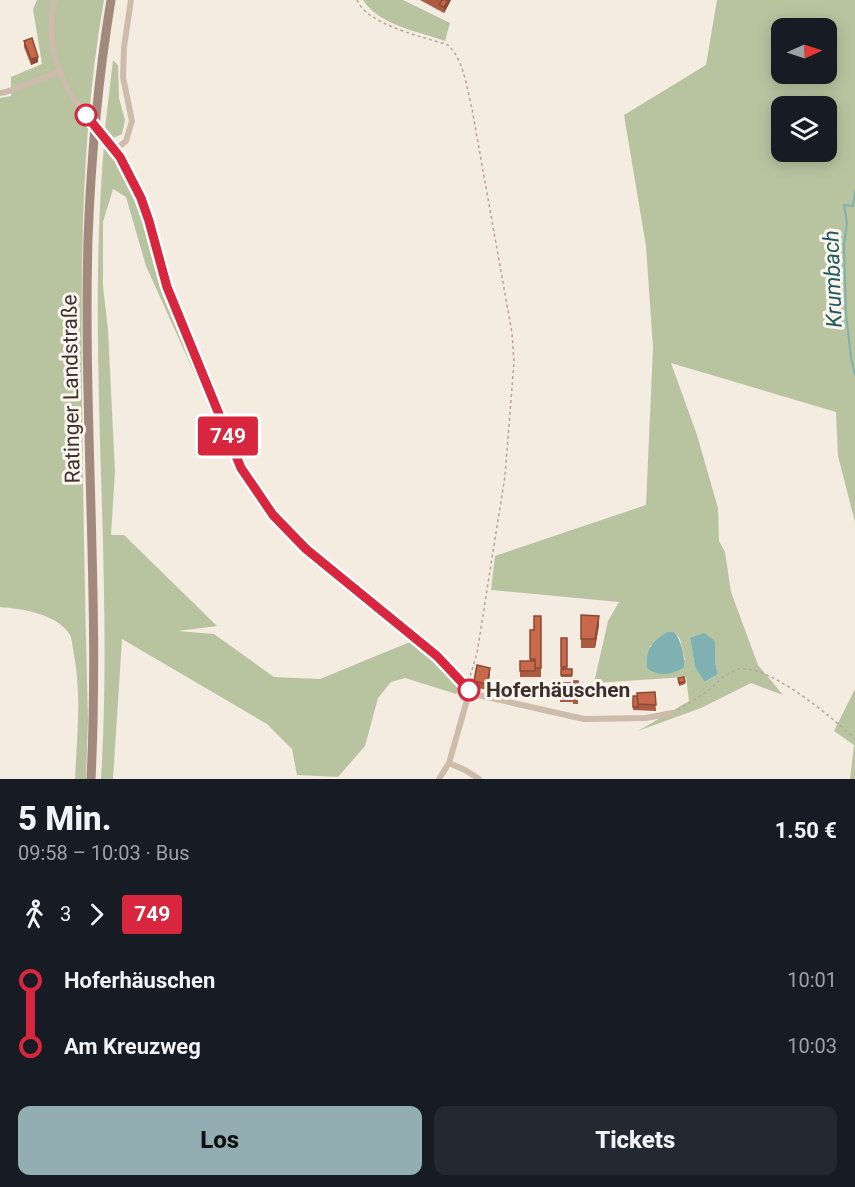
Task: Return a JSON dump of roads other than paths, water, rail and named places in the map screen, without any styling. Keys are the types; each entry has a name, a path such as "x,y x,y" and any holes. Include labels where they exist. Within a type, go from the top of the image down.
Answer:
{"main road":[{"name":"Ratinger Landstraße","path":"91,779 94,643 88,240 97,104 111,0"}],"street":[{"path":"54,0 51,38 58,72 71,96 87,116"},
{"path":"115,150 126,141 132,121 123,77 124,47 131,0"},
{"path":"0,93 58,72"},
{"path":"104,136 128,171 146,211 170,295 241,468 273,515 306,549 437,656 468,690 584,719 646,718 672,713"},
{"path":"438,779 449,763 468,690"},
{"path":"449,763 479,779"}],"water":[{"path":"667,632 674,632 679,639 684,667 675,672 656,673 647,668 647,655 653,643"},
{"path":"704,633 715,641 715,663 718,674 705,682 695,667 690,638"}],"waterway":[{"name":"Krumbach","path":"855,191 853,206 844,205 847,223 844,245 846,313 855,375"}],"place":[{"name":"Hoferhäuschen","path":"469,690"}]}
